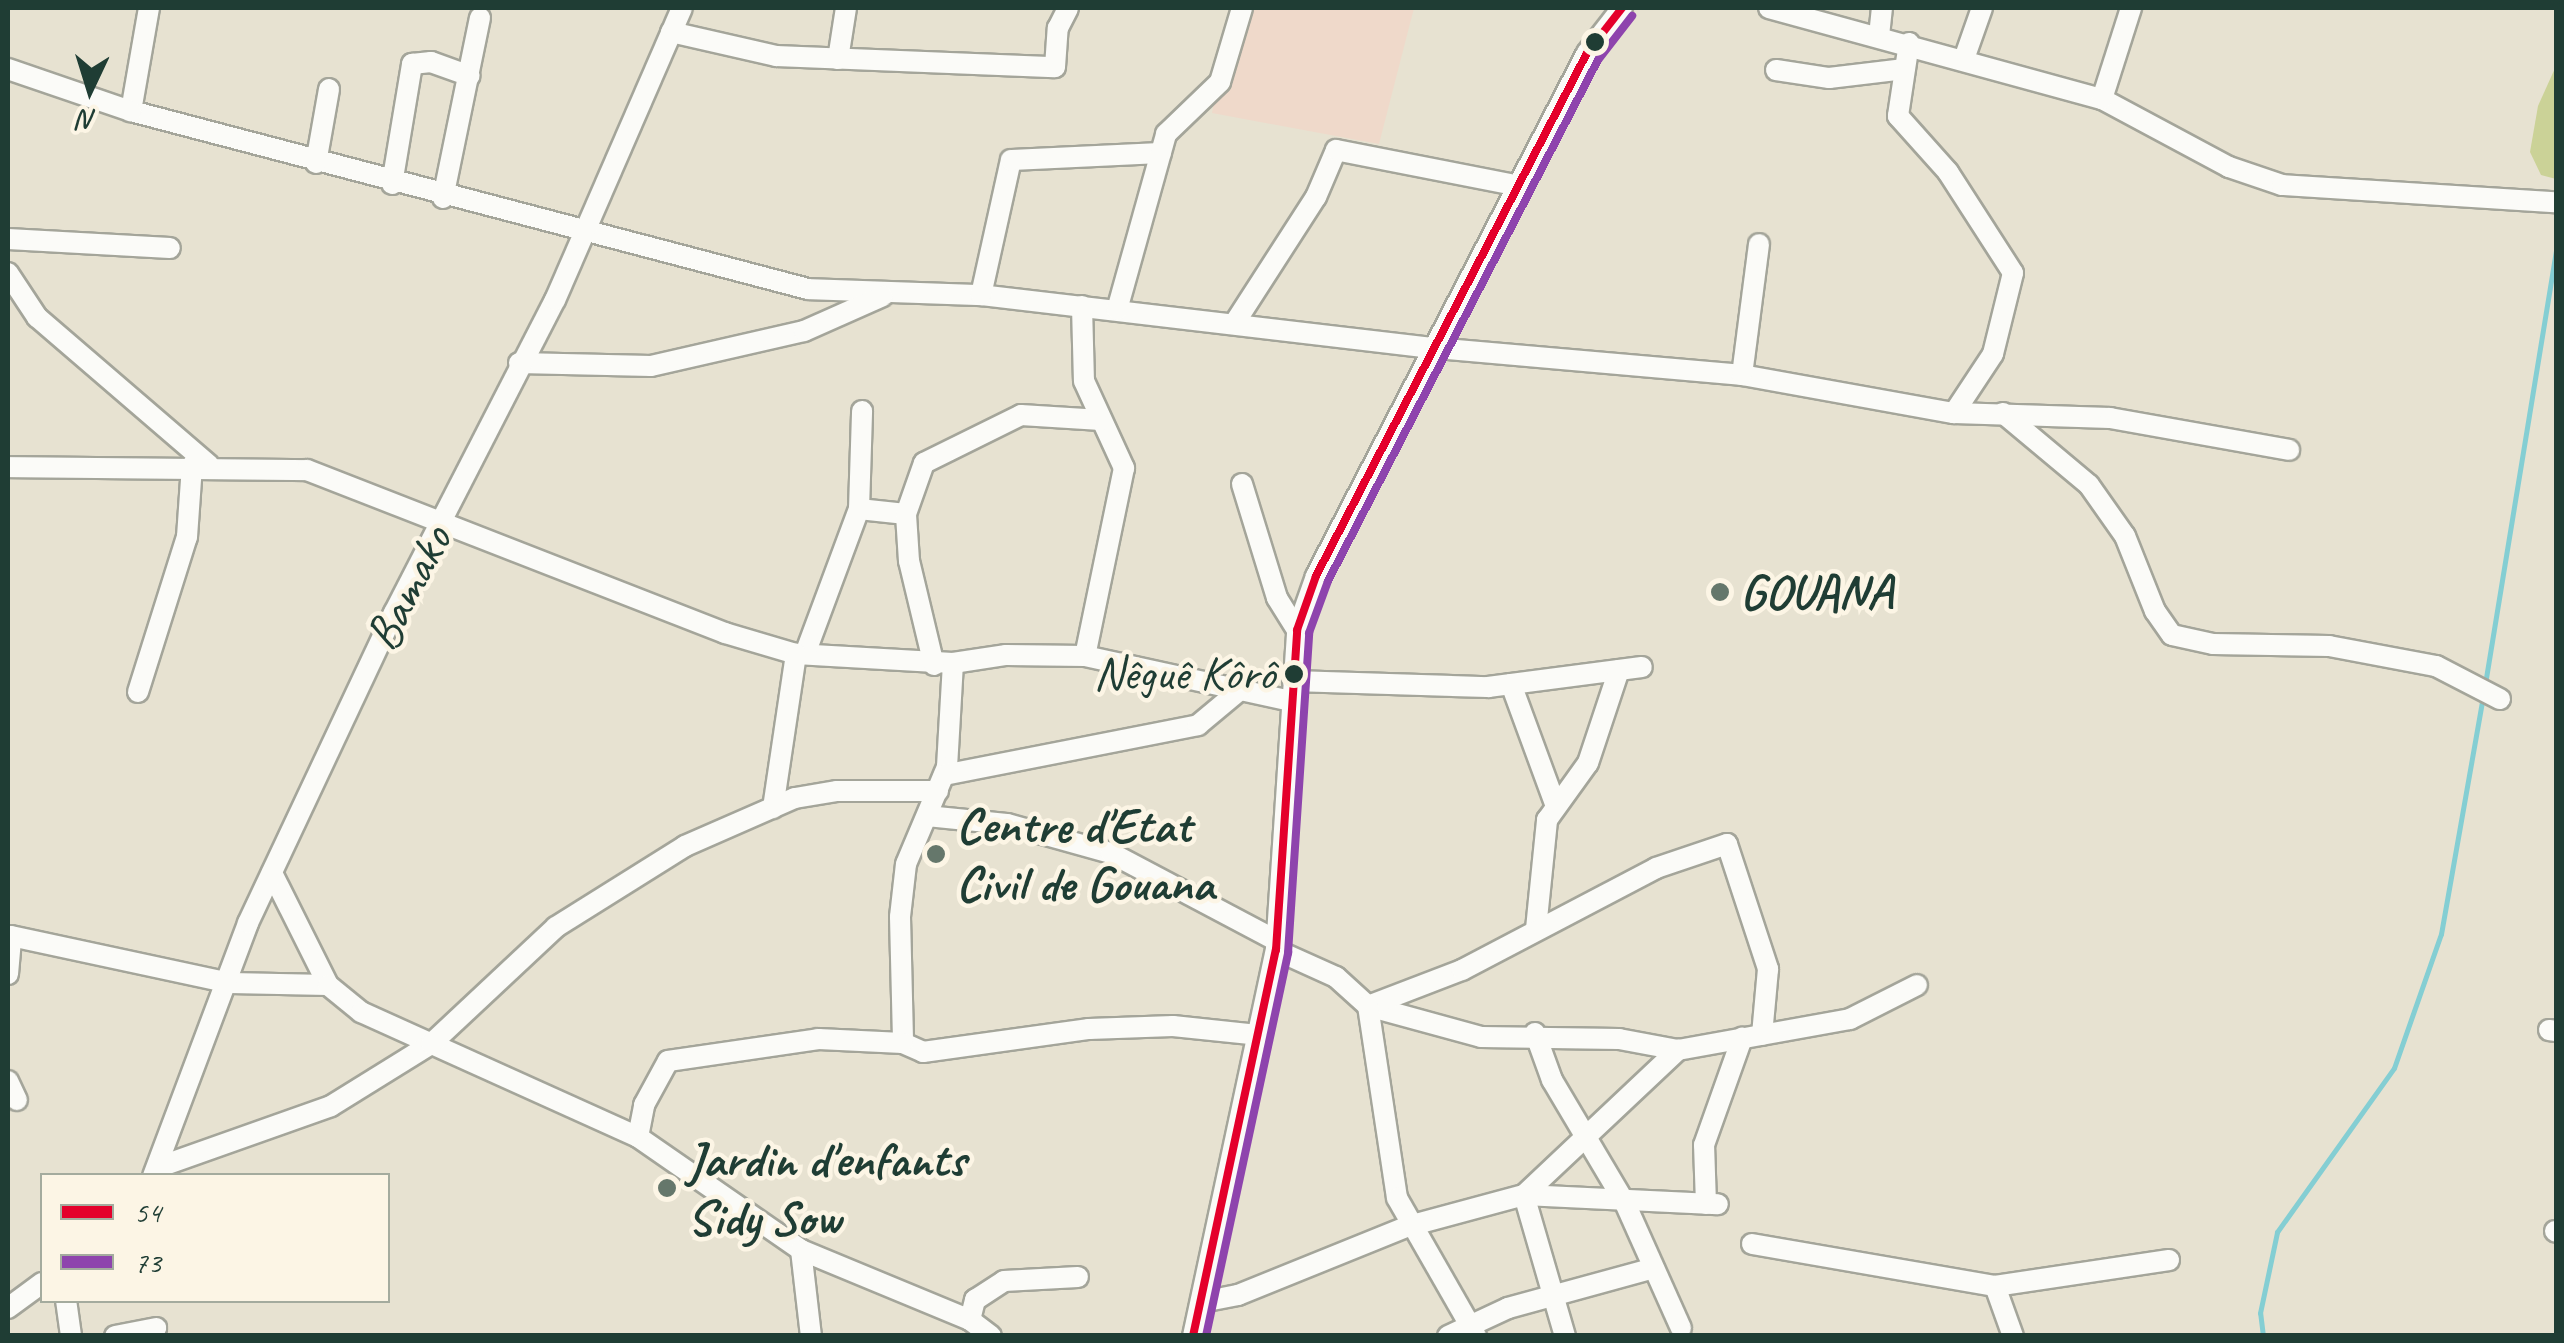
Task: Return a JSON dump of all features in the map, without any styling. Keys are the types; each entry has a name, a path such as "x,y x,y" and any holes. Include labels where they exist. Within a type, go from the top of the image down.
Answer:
{"street":[{"path":"130,111 149,8"},
{"name":"Bamako","path":"156,1172 230,983 248,923 581,234 682,8"},
{"path":"838,59 846,8"},
{"path":"671,32 776,56 1055,67 1058,28 1068,8"},
{"path":"1117,310 1161,153 1175,119 1220,82 1242,8"},
{"path":"1194,1336 1276,945 1297,630 1316,576 1587,53 1622,8"},
{"path":"1769,8 1909,43 2102,100 2229,167 2282,185 2556,202"},
{"path":"1879,36 1882,8"},
{"path":"1964,59 1982,8"},
{"path":"2102,100 2131,8"},
{"path":"442,198 480,18"},
{"path":"1909,43 1898,116 1904,129 1948,172 2014,273 1993,354 1954,413"},
{"path":"392,184 412,64 431,62 470,76"},
{"path":"8,69 130,111 442,198 808,288 884,296 982,295 1435,348 1742,375 1954,413 2110,418 2289,450"},
{"path":"1776,70 1829,78 1904,69"},
{"path":"316,163 329,89"},
{"path":"1234,324 1316,197 1336,150 1519,186"},
{"path":"982,295 1011,160 1161,153"},
{"path":"8,239 170,248"},
{"path":"1742,375 1759,244"},
{"path":"8,273 37,317 200,465"},
{"path":"519,363 651,366 804,331 884,296"},
{"path":"1082,306 1084,381 1124,468 1086,656"},
{"path":"774,808 800,654 859,509 862,411"},
{"path":"2003,412 2089,485 2125,536 2155,611 2172,636 2213,644 2330,646 2436,666 2500,699"},
{"path":"903,1044 900,918 906,864 941,783 944,664 909,562 906,514 924,462 1021,415 1101,420"},
{"path":"138,692 187,538 200,465"},
{"path":"8,467 200,465 307,470 725,633 800,654 944,664 1006,654 1086,656 1240,690 1293,691 1511,684 1642,667"},
{"path":"1242,484 1277,598 1297,630"},
{"path":"859,509 906,514"},
{"path":"1536,929 1540,852 1556,806 1588,763 1620,670"},
{"path":"1511,684 1556,806"},
{"path":"156,1172 331,1106 432,1044 556,927 685,846 774,808 837,790 941,783 1198,725 1240,690"},
{"path":"927,816 1007,824 1111,853 1336,977 1368,1006 1482,1037 1536,1033 1678,1050 1850,1018 1917,985"},
{"path":"1202,1302 1238,1295 1410,1226 1524,1195 1625,1203 1712,1204 1704,1144 1752,1037 1768,968 1727,844 1656,868 1462,970 1368,1006"},
{"path":"272,873 328,985 361,1012 638,1137 801,1250 970,1320 990,1336"},
{"path":"8,974 11,936 230,983 328,985"},
{"path":"1368,1006 1384,1085 1387,1158 1410,1226 1472,1331"},
{"path":"638,1137 644,1105 668,1061 818,1039 903,1044 923,1052 1089,1029 1174,1026 1258,1036"},
{"path":"1536,1033 1580,1136 1625,1203 1681,1328"},
{"path":"1524,1195 1580,1136 1678,1050"},
{"path":"1524,1195 1565,1336"},
{"path":"1752,1244 1995,1286 2169,1260"},
{"path":"801,1250 811,1336"},
{"path":"1448,1336 1472,1331 1553,1296 1654,1268"},
{"path":"970,1320 975,1300 1004,1281 1078,1277"},
{"path":"8,1308 40,1284"},
{"path":"1995,1286 2013,1336"},
{"path":"66,1303 71,1336"},
{"path":"115,1336 156,1328"}],"shaded area":[{"path":"1233,8 1414,8 1379,144 1212,113"}],"green space":[{"path":"2556,66 2556,179 2541,175 2530,152 2538,106"}],"waterway":[{"path":"2485,684 2556,249"},
{"path":"2263,1336 2260,1313 2277,1232 2394,1068 2441,934 2483,695"}],"transit line":[{"name":"54","path":"1193,1336 1276,950 1297,630 1316,576 1587,53 1622,8"},
{"name":"73","path":"1206,1336 1288,953 1309,633 1328,581 1598,60 1632,16"}],"place":[{"name":"GOUANA","path":"1720,592"},
{"name":"Nêguê Kôrô","path":"1294,674"},
{"name":"Centre d'Etat Civil de Gouana","path":"936,854"},
{"name":"Jardin d'enfants Sidy Sow","path":"667,1188"}]}
